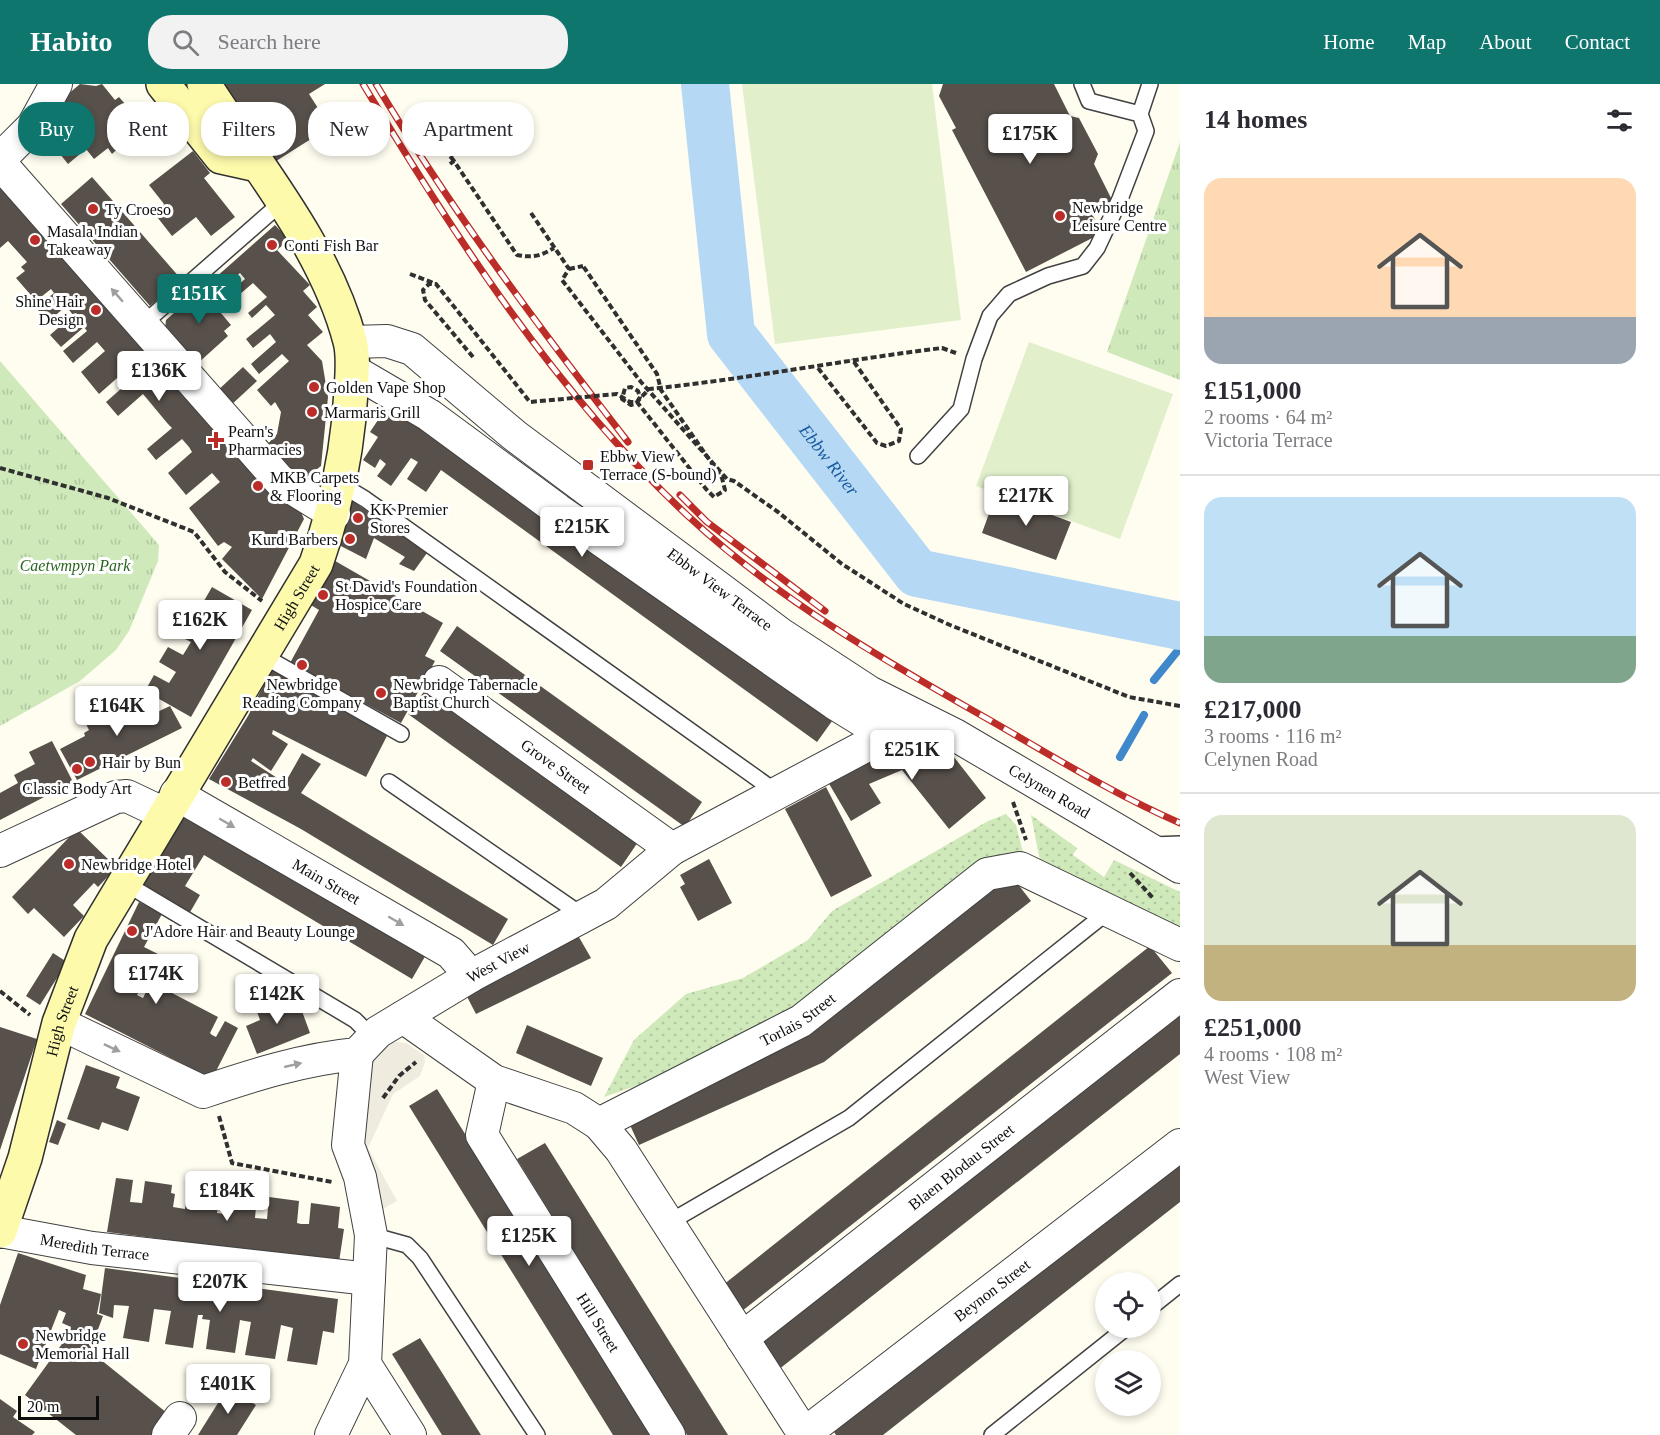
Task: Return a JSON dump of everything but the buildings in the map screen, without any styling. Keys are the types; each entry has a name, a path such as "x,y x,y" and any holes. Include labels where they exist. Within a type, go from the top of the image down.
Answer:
{"street":[{"path":"56,84 33,126 0,161 279,480 337,499"},
{"path":"164,84 221,157 257,165"},
{"name":"High Street","path":"0,1231 25,1158 59,1023 91,939 123,882 316,564 337,499 350,416 351,356 311,249 204,84"},
{"name":"Ebbw View Terrace","path":"351,356 387,341 412,349 514,435 782,635 869,692 918,718"},
{"path":"351,356 614,549 834,702 886,735"},
{"name":"Grove Street","path":"439,682 672,849"},
{"name":"West View","path":"59,1023 203,1092 285,1066 331,1057 365,1046 403,1017 471,976 606,904 672,849 918,718"},
{"name":"Celynen Road","path":"918,718 955,735 1180,867"},
{"name":"Main Street","path":"0,851 116,797 128,796 171,804 451,952 471,976"},
{"name":"Torlais Street","path":"599,1124 801,1021 987,874 1020,868 1180,945"},
{"name":"Blaen Blodau Street","path":"742,1338 1180,995"},
{"path":"403,1017 494,1081 574,1108 599,1124 621,1150 804,1435"},
{"path":"331,1435 365,1364 371,1235 362,1188 348,1145 365,1046"},
{"name":"Hill Street","path":"494,1081 482,1135 669,1435"},
{"name":"Beynon Street","path":"804,1435 1180,1146"},
{"name":"Meredith Terrace","path":"0,1231 92,1248 369,1279"},
{"path":"365,1364 410,1435"}],"lane":[{"path":"1082,84 1089,101 1140,114"},
{"path":"918,456 961,409 974,359 990,316 1009,294 1048,276 1083,266 1097,248 1120,199 1146,131 1140,114 1150,84"},
{"path":"142,325 282,203"},
{"path":"337,499 374,506 779,794"},
{"path":"260,654 401,734"},
{"path":"389,782 583,916"},
{"path":"1135,841 1180,844"},
{"path":"123,882 355,1020 365,1046"},
{"path":"668,1223 849,1118 1110,910"},
{"path":"371,1235 407,1245 420,1258 537,1435"},
{"path":"1161,1299 1180,1284"},
{"path":"992,1435 1113,1338"}],"path":[{"path":"450,156 452,163 517,255 530,258 543,255 554,248"},
{"path":"531,213 569,269"},
{"path":"637,402 706,489 714,497 724,490 722,478 661,390 657,374 583,266 569,269 562,280 649,389 727,480 734,481 778,512 842,564 904,603 950,625 1129,697 1180,706"},
{"path":"410,274 436,284 530,402 617,394 630,402 637,402"},
{"path":"436,284 429,284 423,290 425,300 473,357"},
{"path":"637,402 640,397 636,389 631,387 623,390 623,402 631,405 649,389 818,368 852,359 942,348"},
{"path":"818,368 877,443 886,446 899,441 902,429 852,359"},
{"path":"0,468 108,498 194,532 225,572 256,599 286,611"},
{"path":"999,761 1038,875"},
{"path":"1135,841 1118,861 1157,903"},
{"path":"0,991 40,1023 59,1023"},
{"path":"380,1101 399,1076 423,1055 446,1049"},
{"path":"212,1089 232,1163 362,1188"}],"green space":[{"path":"742,84 932,84 961,320 775,344"},
{"path":"1180,142 1180,380 1107,352"},
{"path":"1029,342 1173,394 1120,539 976,486"},
{"name":"Caetwmpyn Park","path":"0,361 159,545 158,561 129,631 116,650 80,681 0,726"},
{"path":"1006,814 1016,825 1024,856 798,1011 670,1074 604,1097 634,1040 686,994 743,978 808,940 832,911 988,821"},
{"path":"1031,815 1077,848 1073,855 1104,877 1114,860 1180,892 1180,934 1040,861"}],"shaded area":[{"path":"386,1041 406,1043 424,1055 425,1062 420,1076 393,1094 368,1148 397,1201 378,1212 356,1149 361,1068"}],"waterway":[{"name":"Ebbw River","path":"705,84 731,334 917,573 1180,626"},
{"path":"1154,680 1180,648"},
{"path":"1120,757 1144,715"}],"railway":[{"path":"363,84 471,255 551,366 594,418 688,516 757,574 869,650 1082,773 1180,823"},
{"path":"376,84 434,177 496,267 628,442"},
{"path":"680,495 707,522 825,611"}],"place":[{"name":"Ty Croeso","path":"93,209"},
{"name":"Newbridge Leisure Centre","path":"1060,216"},
{"name":"Masala Indian Takeaway","path":"35,240"},
{"name":"Conti Fish Bar","path":"272,245"},
{"name":"Shine Hair Design","path":"96,310"},
{"name":"Golden Vape Shop","path":"314,387"},
{"name":"Marmaris Grill","path":"312,412"},
{"name":"Pearn's Pharmacies","path":"216,440"},
{"name":"Ebbw View Terrace (S-bound)","path":"588,465"},
{"name":"MKB Carpets & Flooring","path":"258,486"},
{"name":"KK Premier Stores","path":"358,518"},
{"name":"Kurd Barbers","path":"350,539"},
{"name":"St David's Foundation Hospice Care","path":"323,595"},
{"name":"Newbridge Reading Company","path":"302,665"},
{"name":"Newbridge Tabernacle Baptist Church","path":"381,693"},
{"name":"Hair by Bun","path":"90,762"},
{"name":"Classic Body Art","path":"77,769"},
{"name":"Betfred","path":"226,782"},
{"name":"Newbridge Hotel","path":"69,864"},
{"name":"J'Adore Hair and Beauty Lounge","path":"132,931"},
{"name":"Newbridge Memorial Hall","path":"23,1344"}]}
